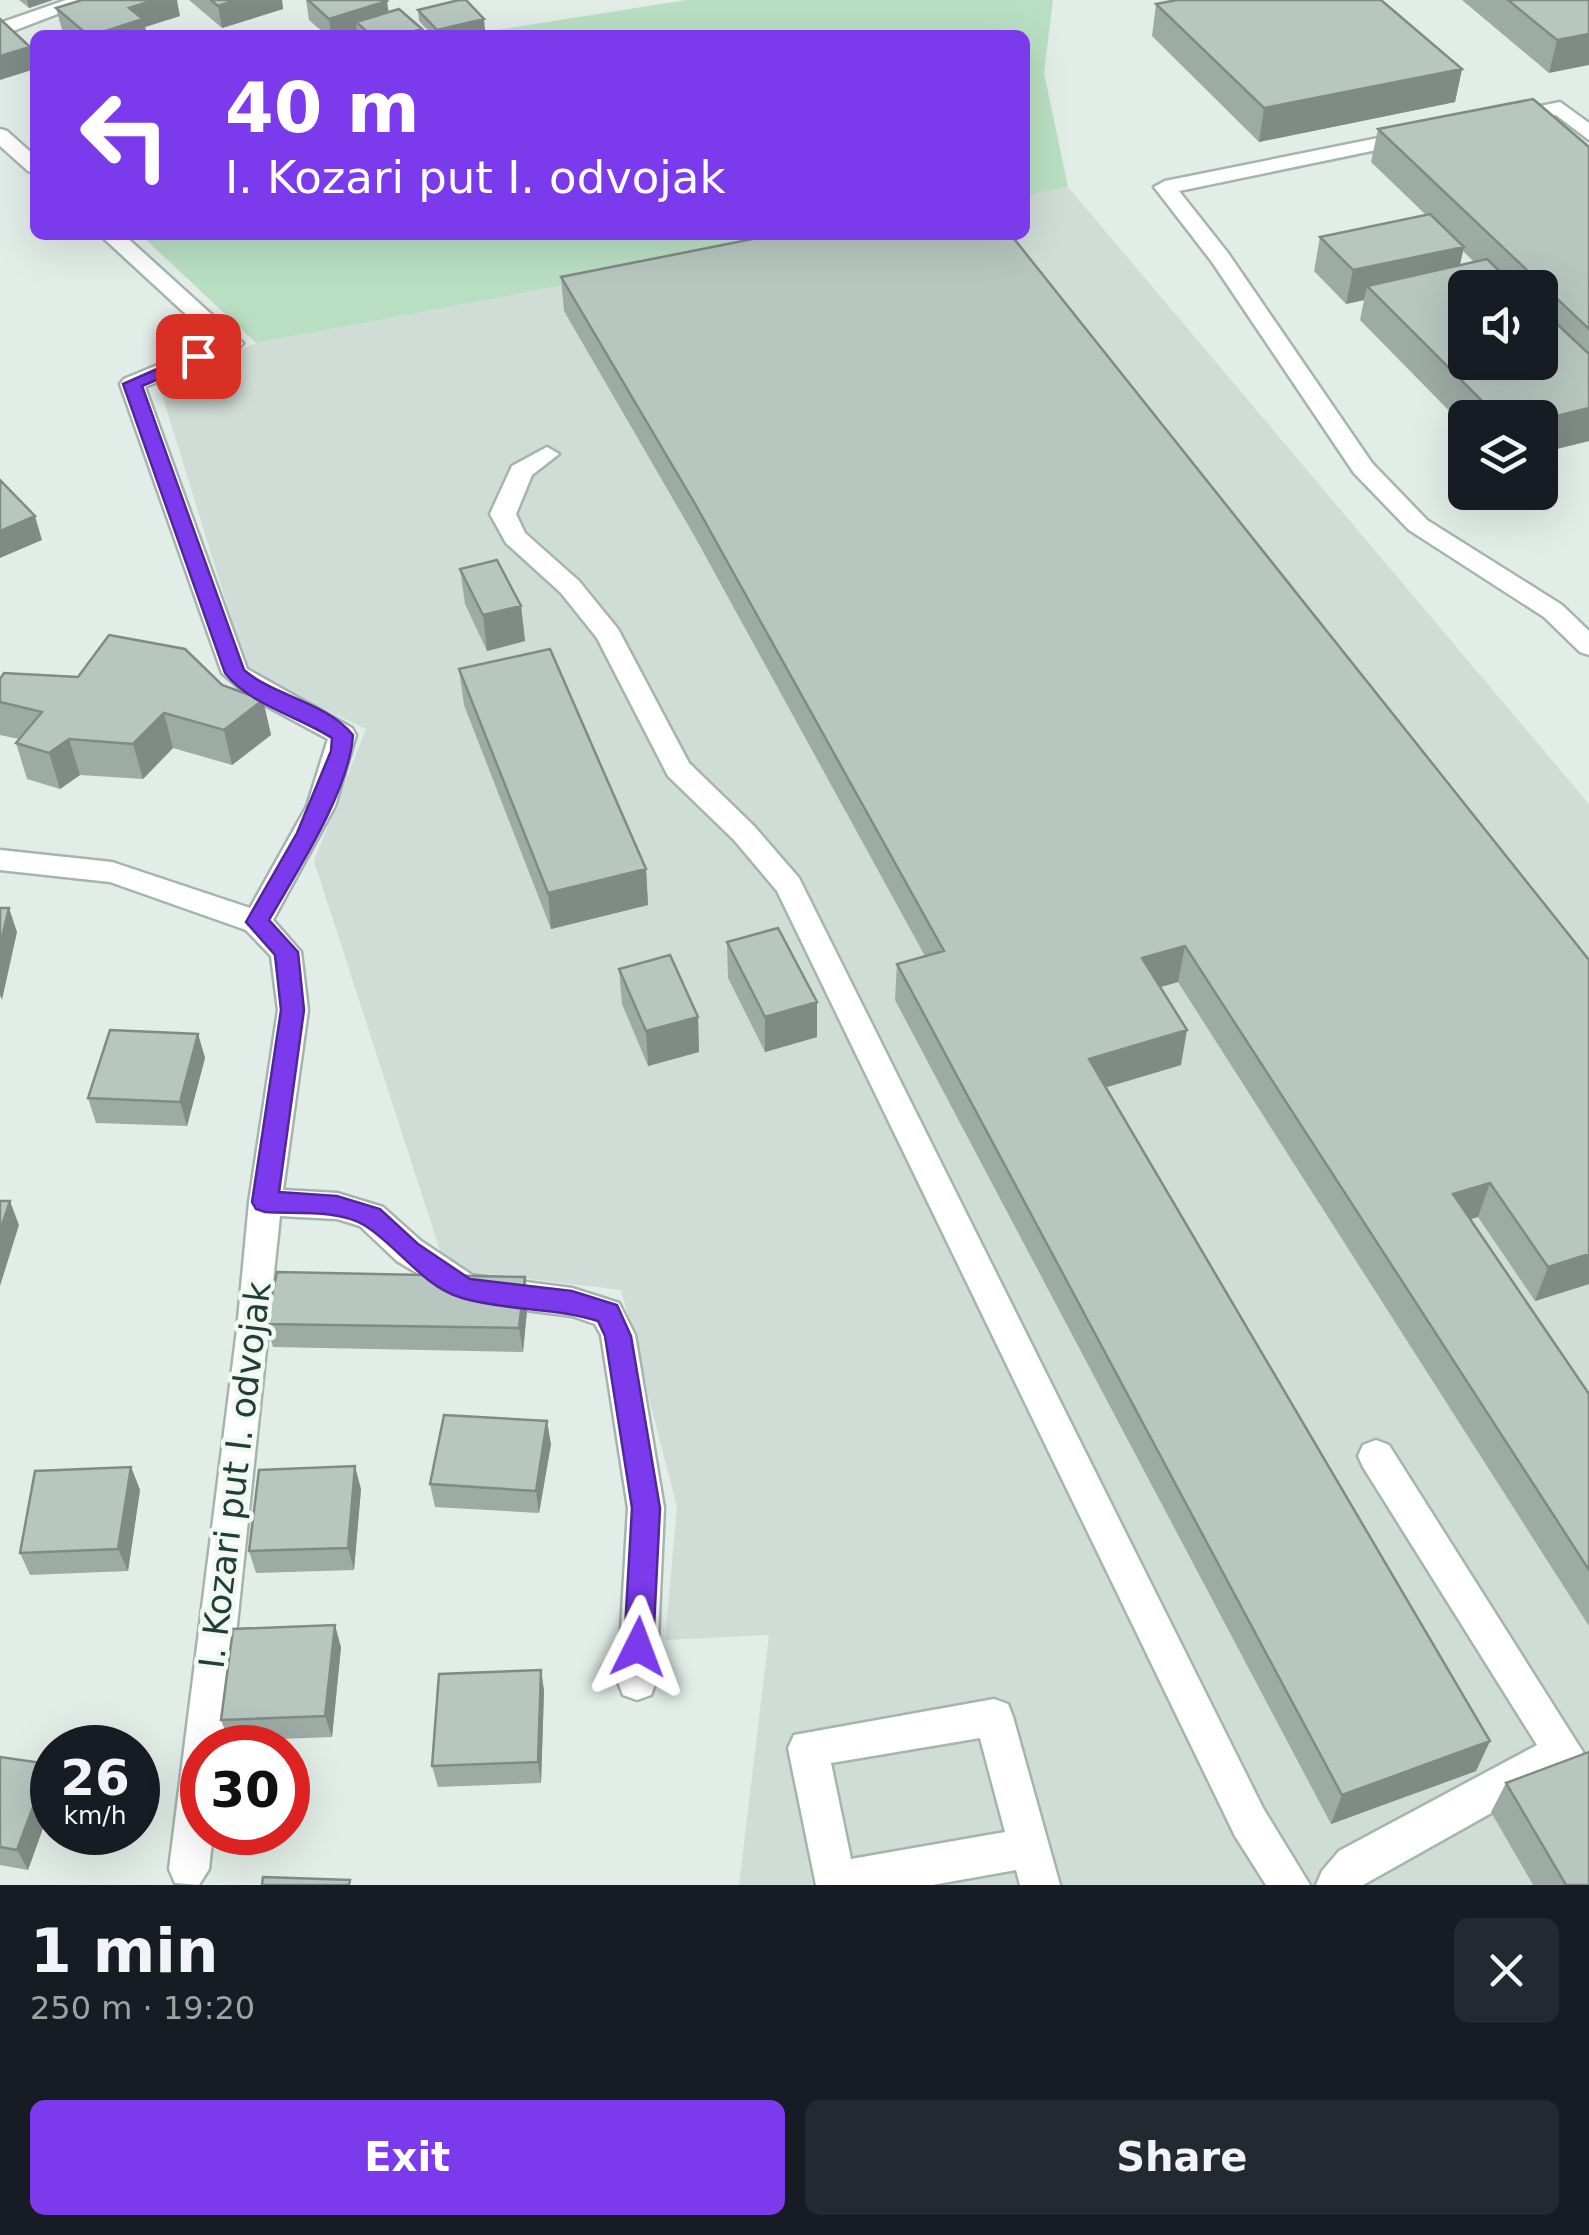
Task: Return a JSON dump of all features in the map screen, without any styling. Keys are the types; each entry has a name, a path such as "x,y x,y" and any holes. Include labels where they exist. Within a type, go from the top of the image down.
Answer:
{"street":[{"path":"0,30 84,0"},
{"path":"1475,124 1589,102"},
{"path":"1560,108 1589,134"},
{"path":"1438,132 1164,187 1220,258 1363,468 1418,525 1553,611 1589,646"},
{"path":"0,135 30,162"},
{"path":"0,860 112,872 257,922 308,833 341,751 342,735 310,714 255,690 235,673 132,384 231,343 117,240"},
{"path":"547,454 521,471 504,514 516,536 570,587 609,635 678,769 744,833 789,884 1249,1822 1290,1885"},
{"name":"I. Kozari put I. odvojak","path":"207,1725 254,1330 265,1202 293,1010 286,952 257,922"},
{"path":"265,1202 337,1206 371,1216 410,1251 465,1288 572,1302 608,1312 618,1336 646,1508 637,1682"},
{"path":"1336,1885 1354,1865 1563,1752 1376,1456"},
{"path":"994,1716 1034,1867 834,1882 808,1748 994,1716"},
{"path":"189,1869 191,1855"}],"shaded area":[{"path":"1068,187 1589,804 1589,1885 739,1885 769,1635 665,1640 677,1507 621,1290 446,1269 314,861 366,729 248,673 159,385 256,343 805,240 1030,240 1030,195"}],"green space":[{"path":"686,0 1053,0 1044,73 1068,187 1030,195 1030,30 497,30"},
{"path":"146,240 805,240 256,343"}],"building":[{"path":"82,0 154,0 129,8 143,19 109,30 82,30 56,8"},
{"path":"211,0 236,0 218,6"},
{"path":"308,0 386,0 387,1 329,19"},
{"path":"466,0 484,19 437,30 418,10"},
{"path":"1177,0 1381,0 1462,69 1264,108 1156,4"},
{"path":"1508,0 1589,0 1589,34 1557,40"},
{"path":"399,9 422,29 365,30 356,22"},
{"path":"0,19 30,47 0,56"},
{"path":"1533,99 1589,147 1589,329 1558,300 1558,270 1527,270 1378,129"},
{"path":"1430,214 1464,247 1353,270 1320,237"},
{"path":"748,240 1015,240 1589,960 1589,1254 1548,1267 1490,1183 1453,1194 1589,1394 1589,1570 1185,946 1142,958 1187,1030 1089,1059 1490,1741 1342,1795 897,964 944,951 694,502 561,277"},
{"path":"1487,259 1498,270 1448,270 1448,367 1367,286"},
{"path":"1558,325 1589,354 1589,408 1558,416 1558,400 1481,400 1461,380 1558,380"},
{"path":"0,480 35,516 0,531"},
{"path":"497,560 521,606 483,615 460,569"},
{"path":"109,635 185,649 222,685 263,700 224,730 164,713 133,744 69,739 49,753 16,743 42,712 0,702 0,679 4,673 78,677"},
{"path":"550,649 646,869 548,893 459,669"},
{"path":"0,908 9,908 0,946"},
{"path":"778,928 817,1002 765,1017 727,942"},
{"path":"670,955 698,1017 646,1031 619,969"},
{"path":"110,1030 198,1034 180,1102 88,1098"},
{"path":"0,1201 10,1201 0,1231"},
{"path":"277,1272 525,1277 519,1328 266,1324"},
{"path":"444,1415 547,1421 536,1491 430,1484"},
{"path":"355,1466 348,1548 249,1551 259,1470"},
{"path":"131,1467 118,1549 20,1553 35,1471"},
{"path":"335,1625 325,1716 221,1720 233,1629"},
{"path":"541,1670 538,1762 432,1766 439,1674"},
{"path":"1589,1752 1589,1885 1566,1885 1506,1783"},
{"path":"0,1757 30,1761 30,1815 17,1850 0,1847"},
{"path":"263,1877 350,1880 349,1885 262,1885"}],"route":[{"path":"198,356 132,384 235,673 255,690 310,714 342,735 341,751 308,833 257,922 286,952 293,1010 265,1202 337,1206 371,1216 410,1251 465,1288 572,1302 608,1312 618,1336 646,1508 638,1647"}]}
